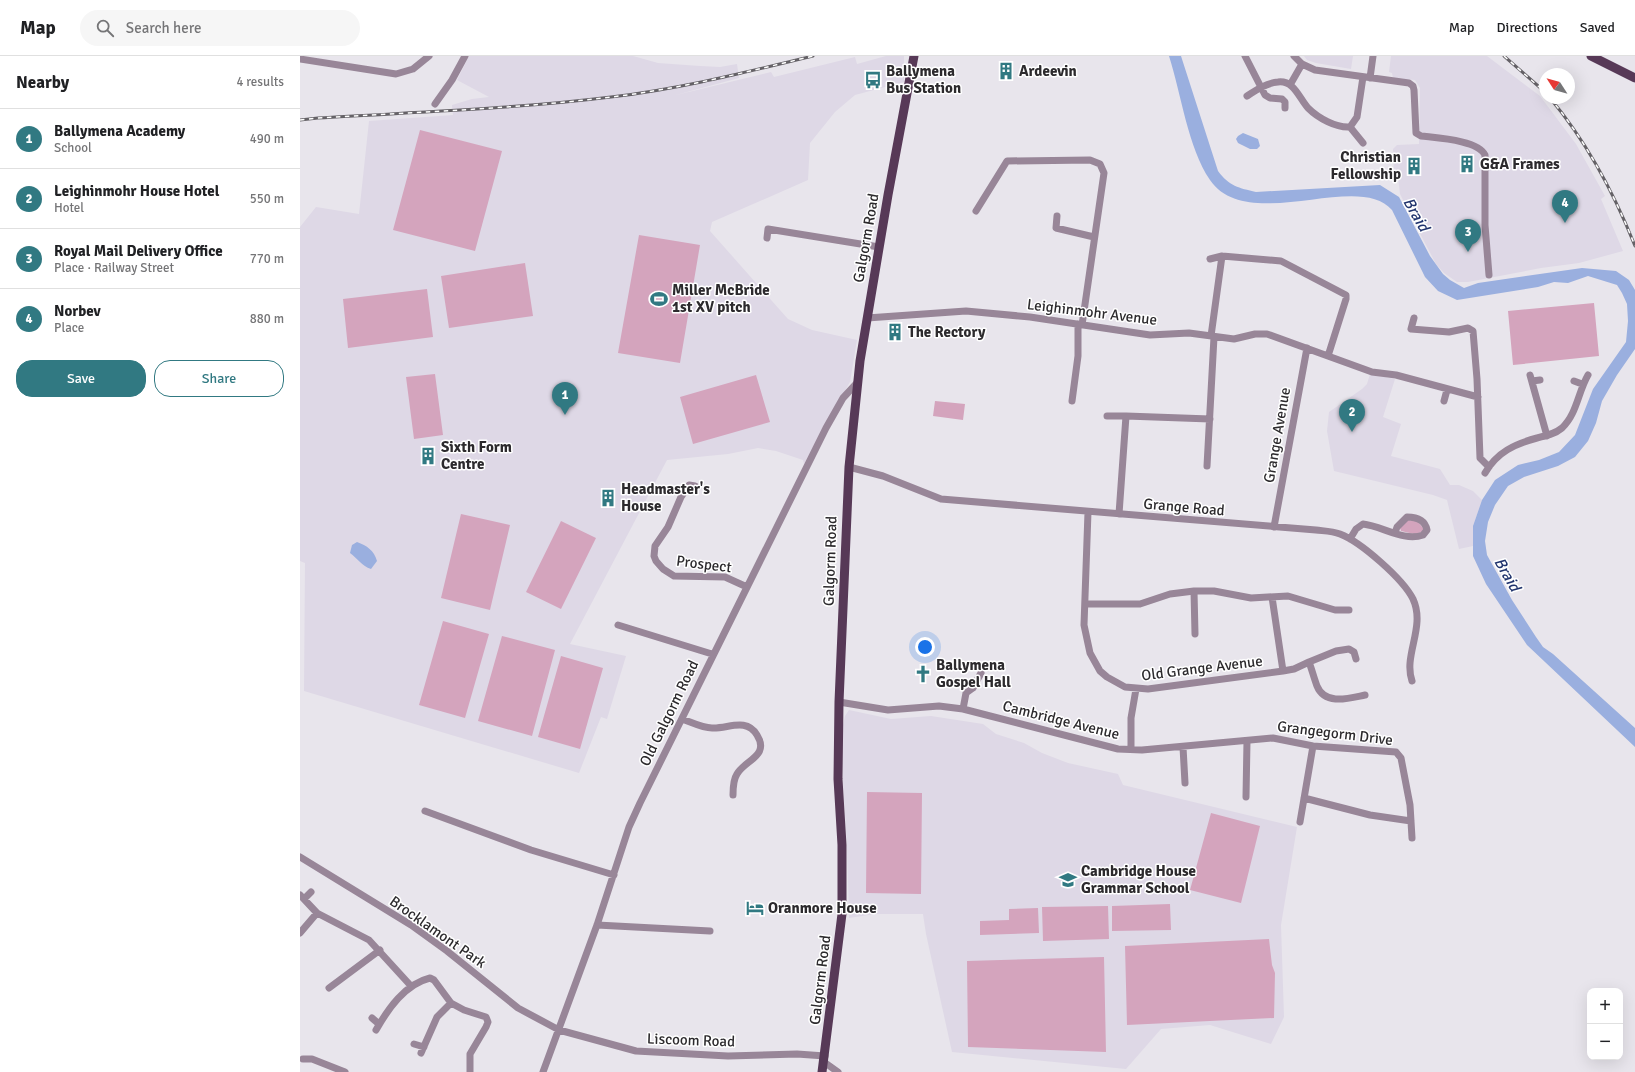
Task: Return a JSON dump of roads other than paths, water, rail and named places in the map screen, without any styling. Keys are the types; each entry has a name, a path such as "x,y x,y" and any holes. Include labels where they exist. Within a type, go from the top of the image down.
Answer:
{"main road":[{"name":"Galgorm Road","path":"822,1072 842,914 842,845 838,779 839,702 849,467 856,384 879,247 914,56"},
{"path":"1591,56 1635,78"}],"street":[{"path":"300,59 314,58 396,74 413,68 429,56"},
{"path":"435,104 452,80 465,56"},
{"path":"1244,56 1265,95 1270,98 1282,99 1285,102 1285,108"},
{"path":"1294,56 1302,64 1315,70 1409,83 1413,86 1416,130 1419,135 1471,144 1482,150 1485,154 1484,217 1489,275"},
{"path":"1350,127 1357,117 1373,56"},
{"path":"1290,85 1302,64"},
{"path":"1247,96 1278,82 1290,85 1313,113 1338,125 1350,127 1363,143"},
{"path":"976,211 1008,161 1035,159 1094,160 1102,167 1104,173 1080,324 1078,356 1072,401"},
{"path":"1057,216 1056,228 1094,237"},
{"path":"767,238 768,229 879,247"},
{"path":"1210,259 1222,256 1281,261 1344,293 1346,299 1328,356"},
{"path":"1207,466 1213,337 1222,256"},
{"name":"Leighinmohr Avenue","path":"867,318 966,311 1016,315 1150,335 1189,333 1234,339 1255,334 1267,334 1372,372 1396,375 1447,390 1478,396"},
{"path":"1414,318 1411,329 1419,331 1450,332 1468,328 1472,329 1478,396 1480,458 1487,470 1502,452 1515,445 1547,436 1563,427 1573,412 1582,384 1588,375"},
{"name":"Grange Avenue","path":"1274,527 1306,348"},
{"path":"1540,380 1531,378 1547,436"},
{"path":"1574,381 1582,384"},
{"name":"Old Galgorm Road","path":"543,1072 597,925 629,827 712,654 826,428 843,398 856,384"},
{"path":"1444,401 1447,390"},
{"path":"1107,416 1210,419"},
{"path":"1119,514 1126,416"},
{"name":"Grange Road","path":"849,467 883,476 941,499 1331,532 1350,539 1364,548 1390,571 1412,596 1415,604 1417,627 1408,671 1412,681"},
{"name":"Prospect","path":"695,486 689,485 681,497 668,527 658,541 654,551 656,560 663,569 674,576 725,578 747,587"},
{"name":"Old Grange Avenue","path":"1088,512 1084,604 1086,642 1100,671 1115,683 1136,689 1179,686 1283,671 1294,669 1336,651 1349,649 1354,652 1356,660"},
{"path":"1350,539 1356,529 1363,524 1395,533"},
{"path":"1084,604 1140,604 1170,594 1194,591 1214,591 1240,597 1294,597 1335,610 1349,610"},
{"path":"1194,591 1195,634"},
{"path":"1272,597 1283,671"},
{"path":"618,624 712,654"},
{"path":"1309,662 1318,688 1328,697 1337,700 1365,695"},
{"path":"963,709 966,693 973,688 981,673"},
{"path":"1131,750 1131,718 1136,689"},
{"name":"Cambridge Avenue","path":"839,702 888,710 939,706 963,709 1118,749 1131,750"},
{"path":"682,719 712,728 742,724 752,729 755,733 760,743 759,752 754,759 737,773 734,782 733,795"},
{"name":"Grangegorm Drive","path":"1131,750 1183,747 1273,738 1313,746 1396,752 1401,758 1411,821 1412,838"},
{"path":"1246,797 1247,741"},
{"path":"1300,822 1313,746"},
{"path":"1183,747 1185,783"},
{"path":"1304,798 1370,815 1411,821"},
{"path":"425,811 531,850 614,875"},
{"name":"Brocklamont Park","path":"300,857 410,925 447,951 518,1008 559,1030"},
{"path":"311,892 302,897 317,913 364,936 380,950 410,986"},
{"path":"300,933 317,913"},
{"path":"597,925 710,931"},
{"path":"329,988 380,950"},
{"path":"372,1018 378,1027 390,1008 410,986 430,978 437,983 452,1003 464,1010 486,1017 488,1022 470,1054 470,1072"},
{"path":"414,1044 422,1050 437,1017 452,1003"},
{"name":"Liscoom Road","path":"559,1030 636,1051 728,1056 797,1054 824,1059"},
{"path":"303,1058 312,1059 346,1072"},
{"path":"824,1059 838,1072"}],"water":[{"path":"1169,56 1181,56 1218,171 1226,180 1235,186 1256,192 1380,185 1399,197 1430,256 1443,274 1464,288 1478,283 1582,268 1616,271 1629,280 1635,290 1635,349 1617,375 1602,401 1596,423 1588,441 1575,457 1558,466 1524,477 1508,486 1495,505 1488,522 1485,541 1487,555 1512,600 1543,647 1553,654 1635,728 1635,747 1527,645 1486,584 1473,556 1473,526 1482,500 1495,480 1518,465 1539,460 1559,452 1575,435 1593,389 1626,342 1628,321 1627,304 1617,285 1588,276 1568,283 1554,282 1538,287 1457,300 1438,291 1425,277 1392,210 1376,199 1355,196 1329,197 1275,203 1250,202 1227,195 1210,180 1202,167 1186,120"},
{"path":"1243,133 1258,139 1260,146 1257,149 1250,149 1238,143 1236,139"},
{"path":"357,542 367,547 374,554 377,561 371,569 362,564 350,553 352,545"}],"railway":[{"path":"300,120 502,107 637,94 688,85 813,56"},
{"path":"1504,56 1539,87"},
{"path":"1555,104 1576,132 1598,168 1618,207 1635,246"}],"place":[{"name":"Ardeevin","path":"1006,71"},
{"name":"Ballymena Bus Station","path":"873,80"},
{"name":"G&A Frames","path":"1467,164"},
{"name":"Christian Fellowship","path":"1414,166"},
{"name":"Norbev","path":"1565,223"},
{"name":"Royal Mail Delivery Office","path":"1468,252"},
{"name":"Miller McBride 1st XV pitch","path":"659,299"},
{"name":"The Rectory","path":"895,332"},
{"name":"Ballymena Academy","path":"565,415"},
{"name":"Leighinmohr House Hotel","path":"1352,432"},
{"name":"Sixth Form Centre","path":"428,456"},
{"name":"Headmaster's House","path":"608,498"},
{"name":"Ballymena Gospel Hall","path":"923,674"},
{"name":"Cambridge House Grammar School","path":"1068,880"},
{"name":"Oranmore House","path":"755,908"}],"water label":[{"name":"Braid","path":"1417,214"},
{"name":"Braid","path":"1508,574"}]}
